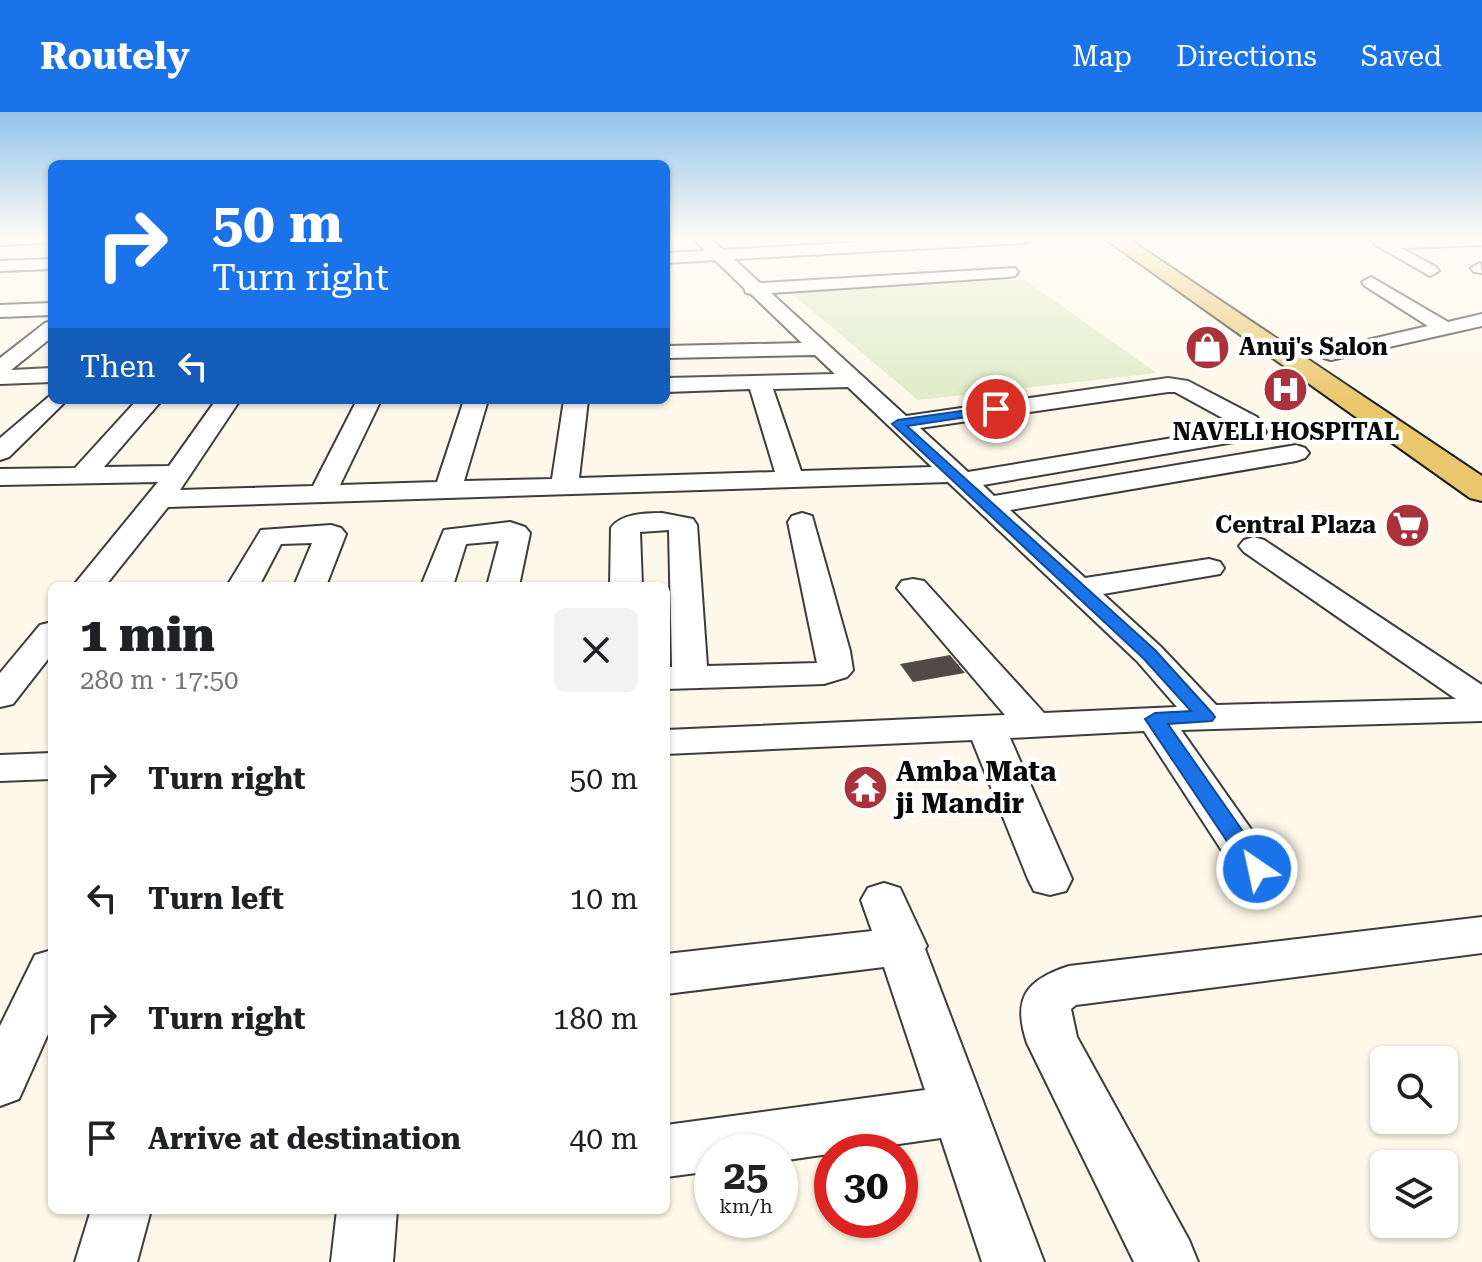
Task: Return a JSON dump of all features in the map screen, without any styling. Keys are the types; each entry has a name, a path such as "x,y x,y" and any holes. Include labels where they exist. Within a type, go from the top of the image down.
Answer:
{"main road":[{"path":"1196,292 1481,477"},
{"path":"1206,292 1481,477"},
{"path":"1231,292 1278,321"},
{"path":"1304,338 1356,371"}],"street":[{"path":"755,292 1149,654 1206,717"},
{"path":"1387,292 1445,328"},
{"path":"0,311 48,309"},
{"path":"1331,354 1445,328 1477,324"},
{"path":"0,368 48,330"},
{"path":"670,352 817,349"},
{"path":"780,350 792,382"},
{"path":"704,351 707,384"},
{"path":"0,377 48,375"},
{"path":"670,384 850,380"},
{"path":"160,499 790,479 958,478 1254,432 1253,426 1180,386 1168,385 898,424"},
{"path":"761,388 790,479"},
{"path":"0,452 51,404"},
{"path":"82,476 146,404"},
{"path":"92,582 160,499 225,404"},
{"path":"322,494 367,404"},
{"path":"448,490 475,404"},
{"path":"564,487 575,404"},
{"path":"988,505 1296,453"},
{"path":"0,477 177,474"},
{"path":"626,582 625,528 638,523 683,525 678,678 824,673 835,670 802,522"},
{"path":"438,582 454,536 510,531 515,533 504,582"},
{"path":"245,582 271,536 331,534 312,582"},
{"path":"1254,546 1482,701"},
{"path":"1078,588 1209,568"},
{"path":"913,588 1033,724"},
{"path":"0,696 48,637"},
{"path":"670,742 1206,717 1482,710"},
{"path":"1155,719 1257,869"},
{"path":"986,727 1050,879"},
{"path":"0,768 48,766"},
{"path":"670,973 893,923 1013,1262"},
{"path":"1167,1262 1053,1043 1046,1023 1045,1004 1053,992 1069,986 1482,935"},
{"path":"0,1082 48,978"},
{"path":"670,1150 961,1110"},
{"path":"106,1262 120,1214"},
{"path":"362,1262 367,1214"}],"green space":[{"path":"1041,292 1157,373 918,400 791,293"}],"building":[{"path":"950,655 965,673 913,682 900,664"}],"place":[{"name":"Anuj's Salon","path":"1208,347"},
{"name":"NAVELI HOSPITAL","path":"1286,390"},
{"name":"Central Plaza","path":"1407,525"},
{"name":"Amba Mata ji Mandir","path":"865,787"}],"route":[{"path":"996,409 898,424 1149,654 1206,717 1155,719 1257,869"}]}
